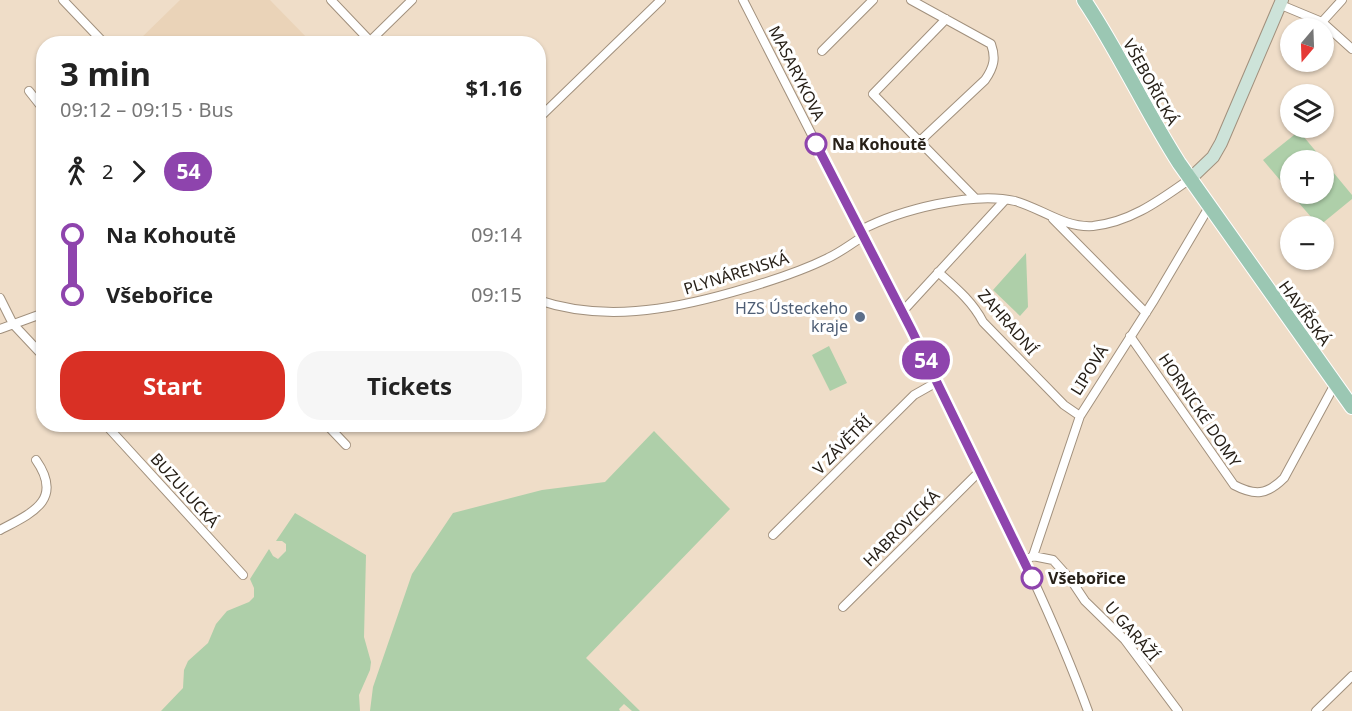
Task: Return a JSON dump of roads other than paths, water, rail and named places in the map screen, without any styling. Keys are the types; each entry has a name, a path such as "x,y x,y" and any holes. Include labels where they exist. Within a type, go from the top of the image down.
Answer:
{"main road":[{"name":"VŠEBOŘICKÁ","path":"1084,0 1158,131 1190,179"},
{"name":"HAVÍŘSKÁ","path":"1190,179 1352,407"}],"street":[{"path":"63,0 97,36"},
{"path":"331,0 363,36"},
{"path":"374,36 412,0"},
{"path":"546,111 661,0"},
{"name":"MASARYKOVA","path":"743,0 981,470 1066,651 1088,711"},
{"path":"822,51 873,0"},
{"path":"911,0 991,44 995,55 992,69 985,80 920,141"},
{"path":"1326,18 1342,0"},
{"path":"1190,179 1213,157 1221,143 1281,2 1314,18"},
{"path":"946,19 873,94 975,198"},
{"path":"1334,33 1352,49"},
{"path":"28,91 36,100"},
{"name":"PLYNÁRENSKÁ","path":"546,302 567,309 630,312 702,302 767,283 829,258 882,220 928,207 975,198 1005,200 1017,202 1070,223 1091,226 1112,222 1150,207 1190,179"},
{"path":"902,312 1005,200"},
{"name":"LIPOVÁ","path":"1032,556 1080,416 1146,313 1209,207"},
{"name":"PLYNÁRENSKÁ","path":"1051,217 1146,313"},
{"name":"ZAHRADNÍ","path":"938,272 966,296 976,308 983,322 1064,405 1080,416"},
{"path":"0,298 13,324 36,348"},
{"path":"0,329 36,316"},
{"name":"HORNICKÉ DOMY","path":"1130,336 1234,485 1247,492 1264,492 1276,486 1284,478 1335,384"},
{"name":"V ZÁVĚTŘÍ","path":"773,536 914,395 937,382"},
{"name":"BUZULUCKÁ","path":"112,432 243,575"},
{"path":"334,432 346,445"},
{"path":"0,530 40,507 48,489 44,471 36,460"},
{"name":"HABROVICKÁ","path":"843,607 981,470"},
{"path":"1024,561 1032,556"},
{"name":"U GARÁŽÍ","path":"1032,556 1053,560 1071,580 1085,601 1125,640 1178,711"},
{"path":"1316,711 1352,676"}],"place":[{"name":"Na Kohoutě","path":"816,144"},
{"name":"HZS Ústeckeho kraje","path":"860,317"},
{"name":"Všebořice","path":"1032,578"}]}
